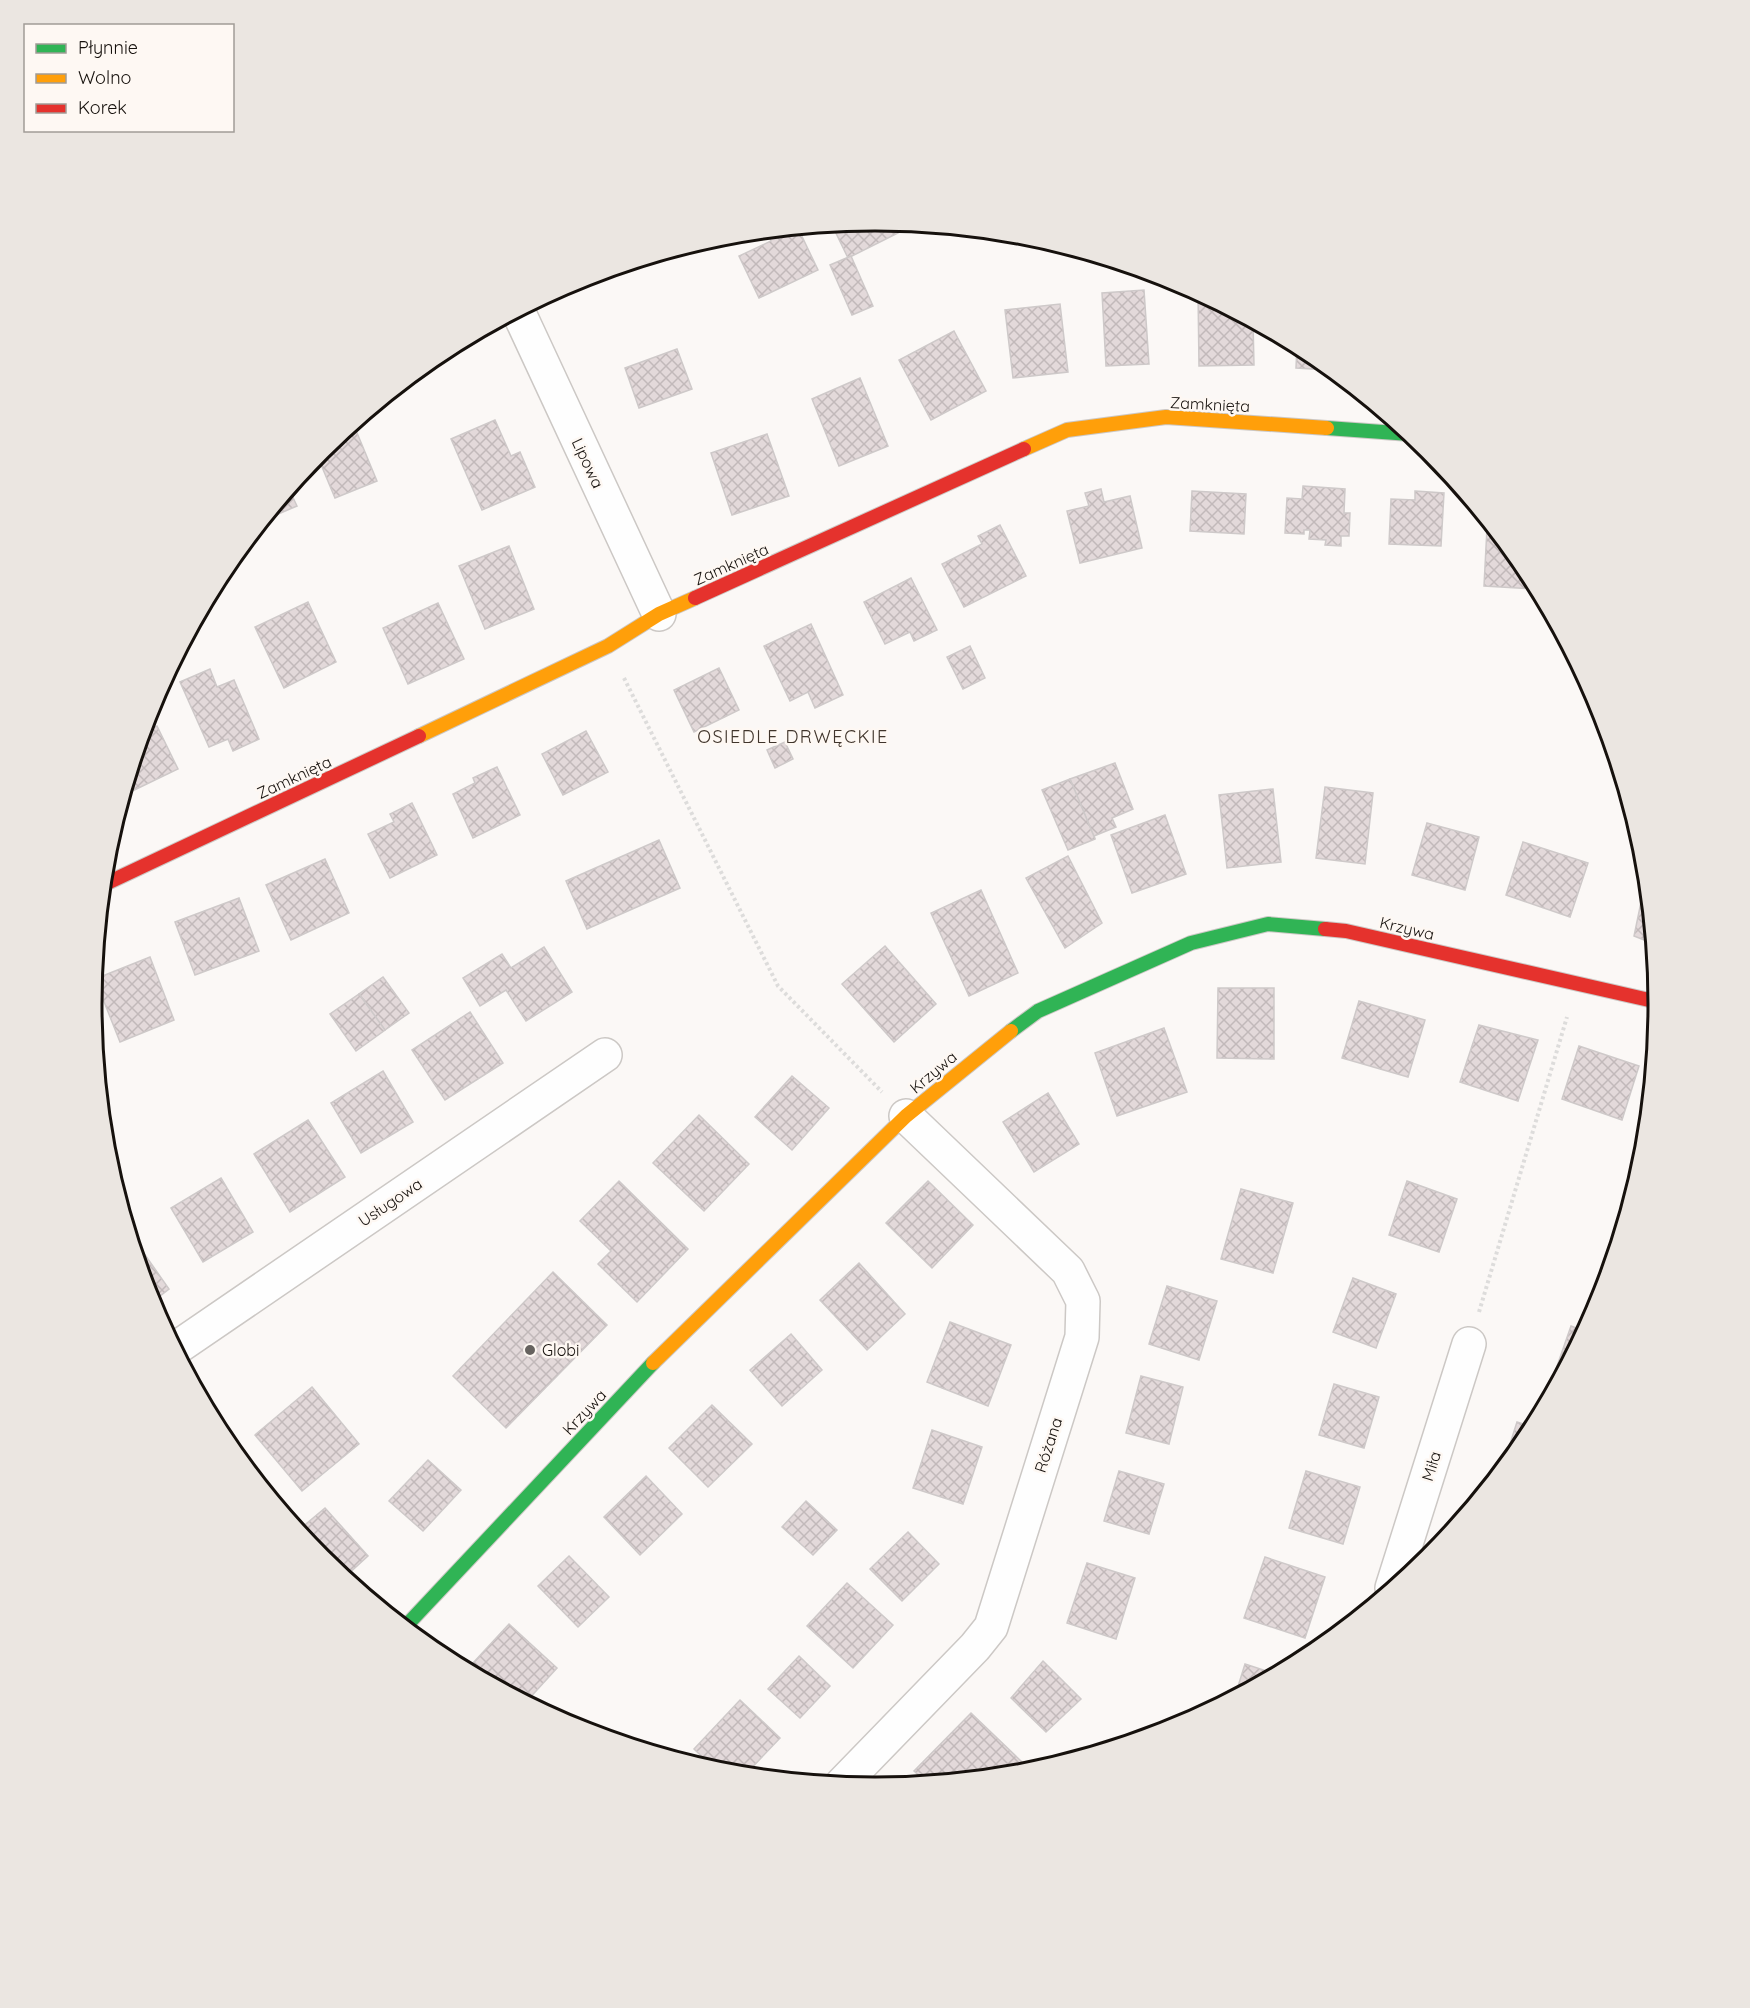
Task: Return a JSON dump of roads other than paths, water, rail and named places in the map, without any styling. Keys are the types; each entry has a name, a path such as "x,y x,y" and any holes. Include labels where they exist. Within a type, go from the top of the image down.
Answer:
{"street":[{"name":"Lipowa","path":"521,318 659,614"},
{"name":"Zamknięta","path":"113,880 608,646 659,614 1067,430 1166,417 1396,433"},
{"name":"Krzywa","path":"410,1621 669,1346 906,1116 983,1051 1038,1011 1191,943 1268,924 1346,931 1648,1000"},
{"name":"Usługowa","path":"181,1345 606,1055"},
{"name":"Różana","path":"850,1776 975,1647 991,1627 1082,1337 1083,1301 1068,1271 906,1116"},
{"name":"Miła","path":"1396,1575 1469,1344"}],"place":[{"name":"Globi","path":"530,1350"}],"district":[{"name":"OSIEDLE DRWĘCKIE","path":"793,736"}]}
